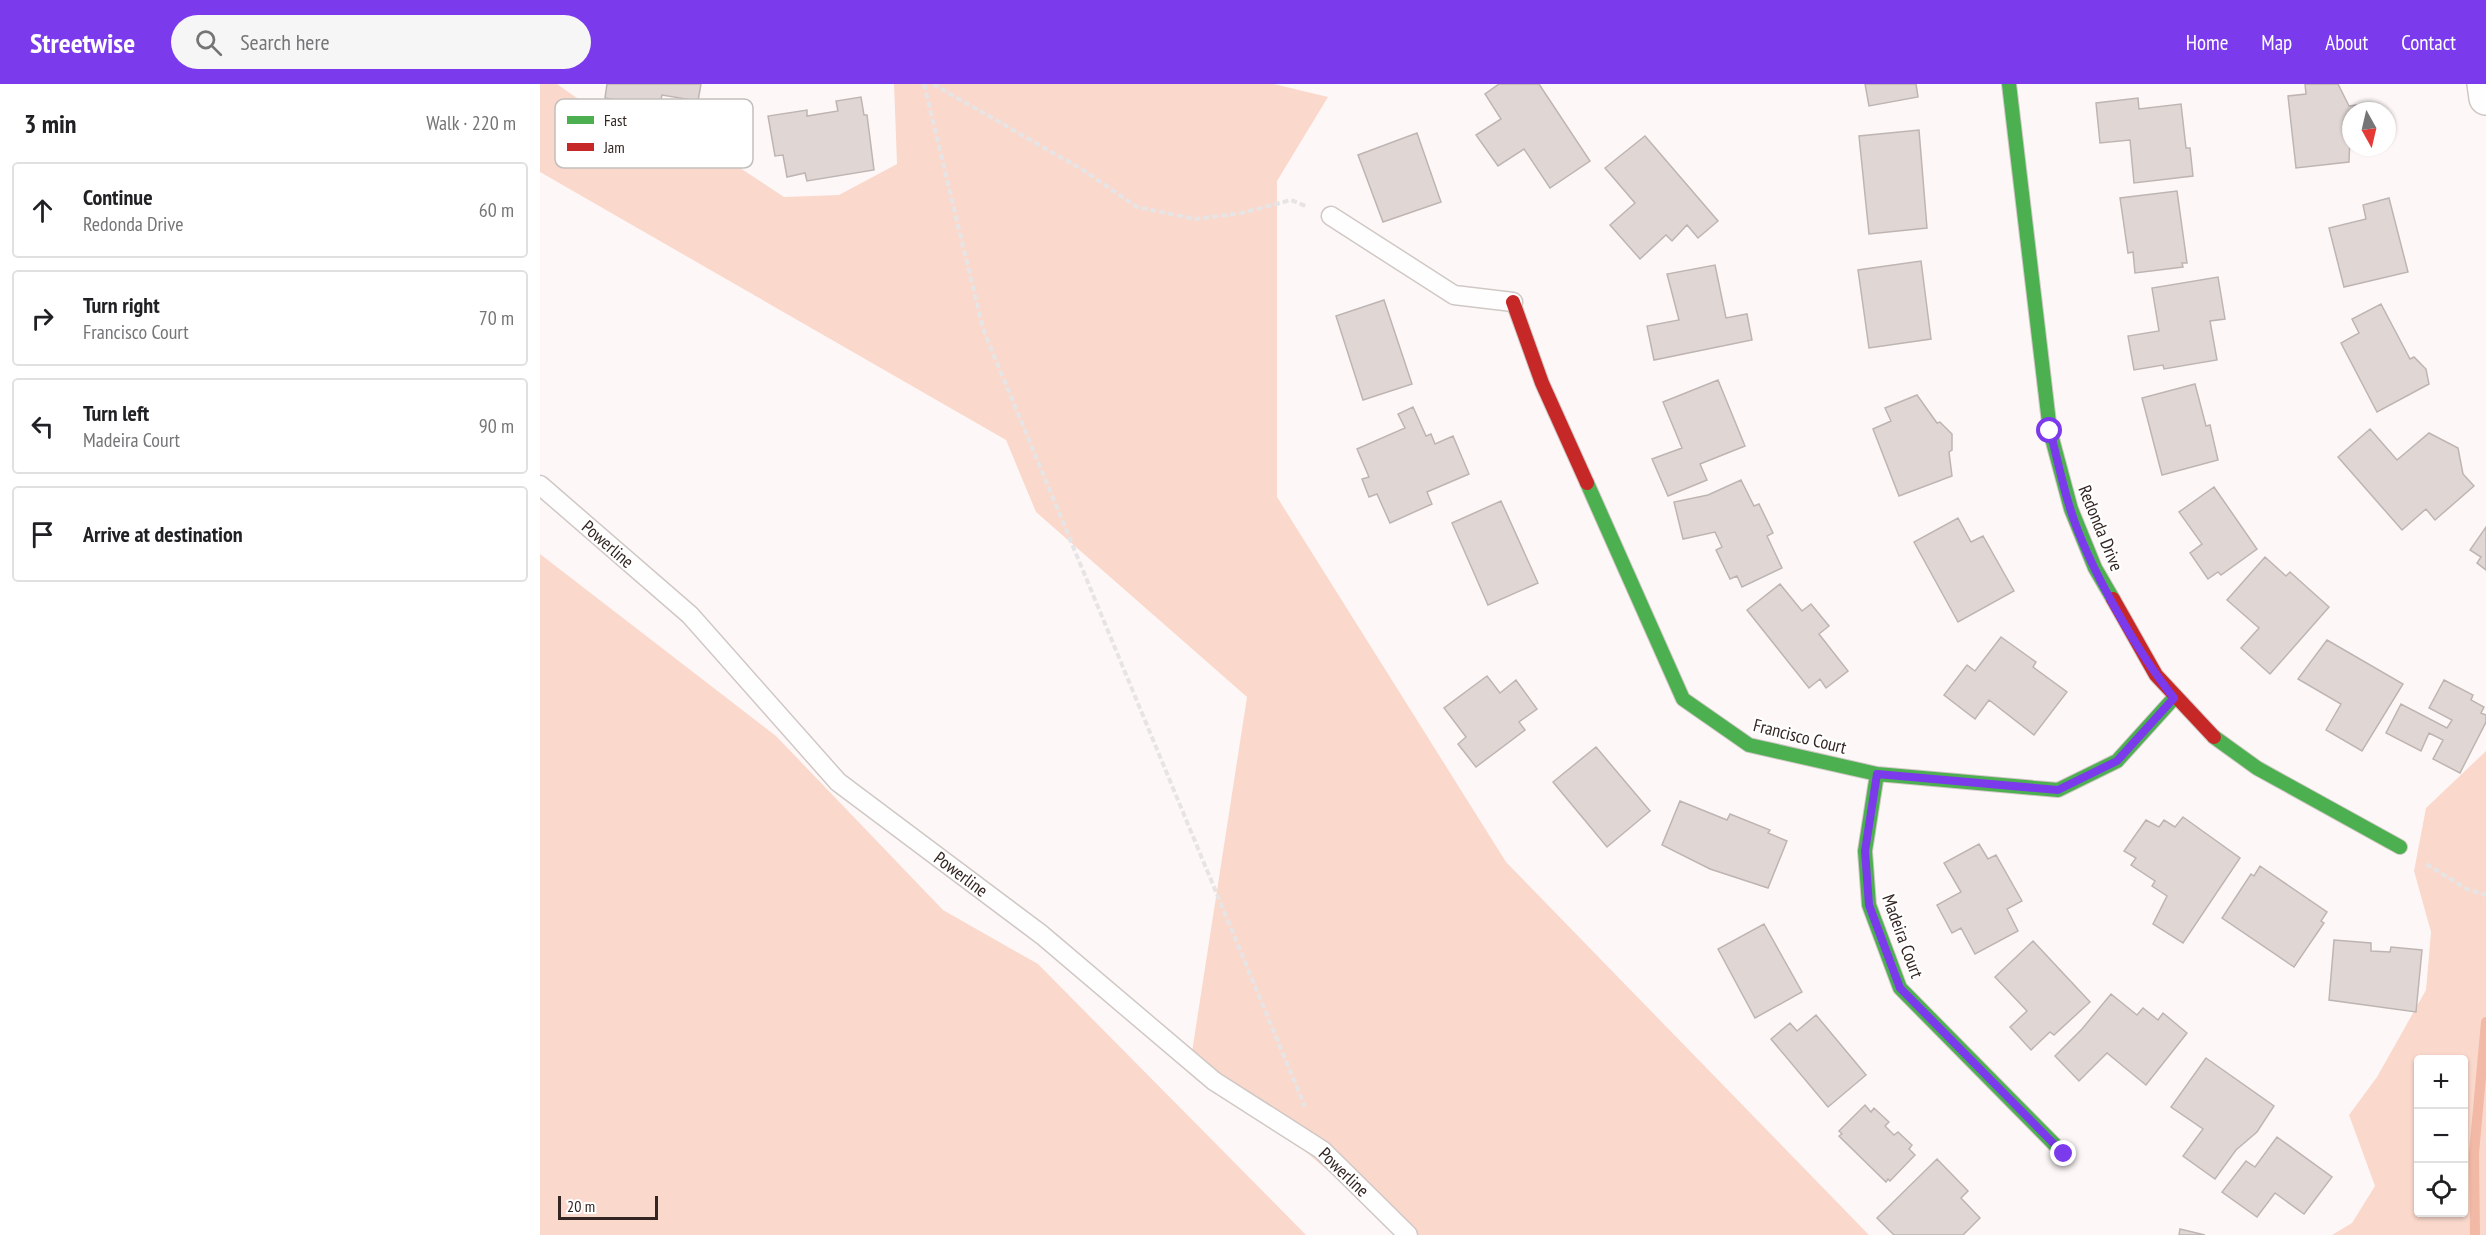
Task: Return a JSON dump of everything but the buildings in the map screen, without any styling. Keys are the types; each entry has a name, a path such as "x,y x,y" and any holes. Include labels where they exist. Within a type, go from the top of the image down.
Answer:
{"street":[{"name":"Redonda Drive","path":"2009,84 2050,431 2070,509 2095,568 2156,675 2174,698 2210,734 2257,768 2400,847"},
{"path":"2484,84 2486,98"},
{"name":"Francisco Court","path":"1513,302 1542,383 1683,699 1749,745 1877,774 2058,790 2117,761 2174,698"},
{"name":"Madeira Court","path":"1877,774 1865,851 1869,905 1900,988 2064,1154"}],"lane":[{"path":"1331,216 1454,295 1513,302"},
{"name":"Powerline","path":"540,485 690,615 838,782 1042,935 1214,1081 1322,1150 1408,1235"}],"path":[{"path":"924,84 983,329 1322,1150"},
{"path":"933,84 1083,170 1137,207 1195,219 1242,213 1291,200 1331,216"},
{"path":"2400,847 2467,890 2486,895"}],"shaded area":[{"path":"540,84 557,84 578,99 555,99 555,168 740,168 784,197 839,195 897,164 894,84 1274,84 1328,97 1277,181 1277,497 1506,862 1869,1235 1401,1235 1192,1052 1247,697 1036,512 1006,440 540,172"},
{"path":"540,554 776,736 943,910 1038,964 1306,1235 540,1235"},
{"path":"2486,751 2486,1235 2332,1235 2352,1223 2375,1186 2349,1115 2377,1077 2426,990 2431,932 2414,871 2426,808"}],"waterway":[{"path":"2475,1235 2474,1153 2486,1022"}],"traffic: fast":[{"path":"2009,84 2050,431 2071,509 2095,568 2113,599"},
{"path":"1587,483 1683,699 1749,745 1877,774 2058,790 2117,761 2174,698"},
{"path":"2214,737 2257,768 2400,847"},
{"path":"1877,774 1865,851 1869,905 1900,988 2064,1154"}],"traffic: jam":[{"path":"1513,302 1542,383 1587,483"},
{"path":"2113,599 2156,675 2214,737"}],"route":[{"path":"2050,431 2070,509 2095,568 2156,675 2174,698 2117,761 2058,790 1877,774 1865,851 1869,905 1900,988 2064,1154"}]}
